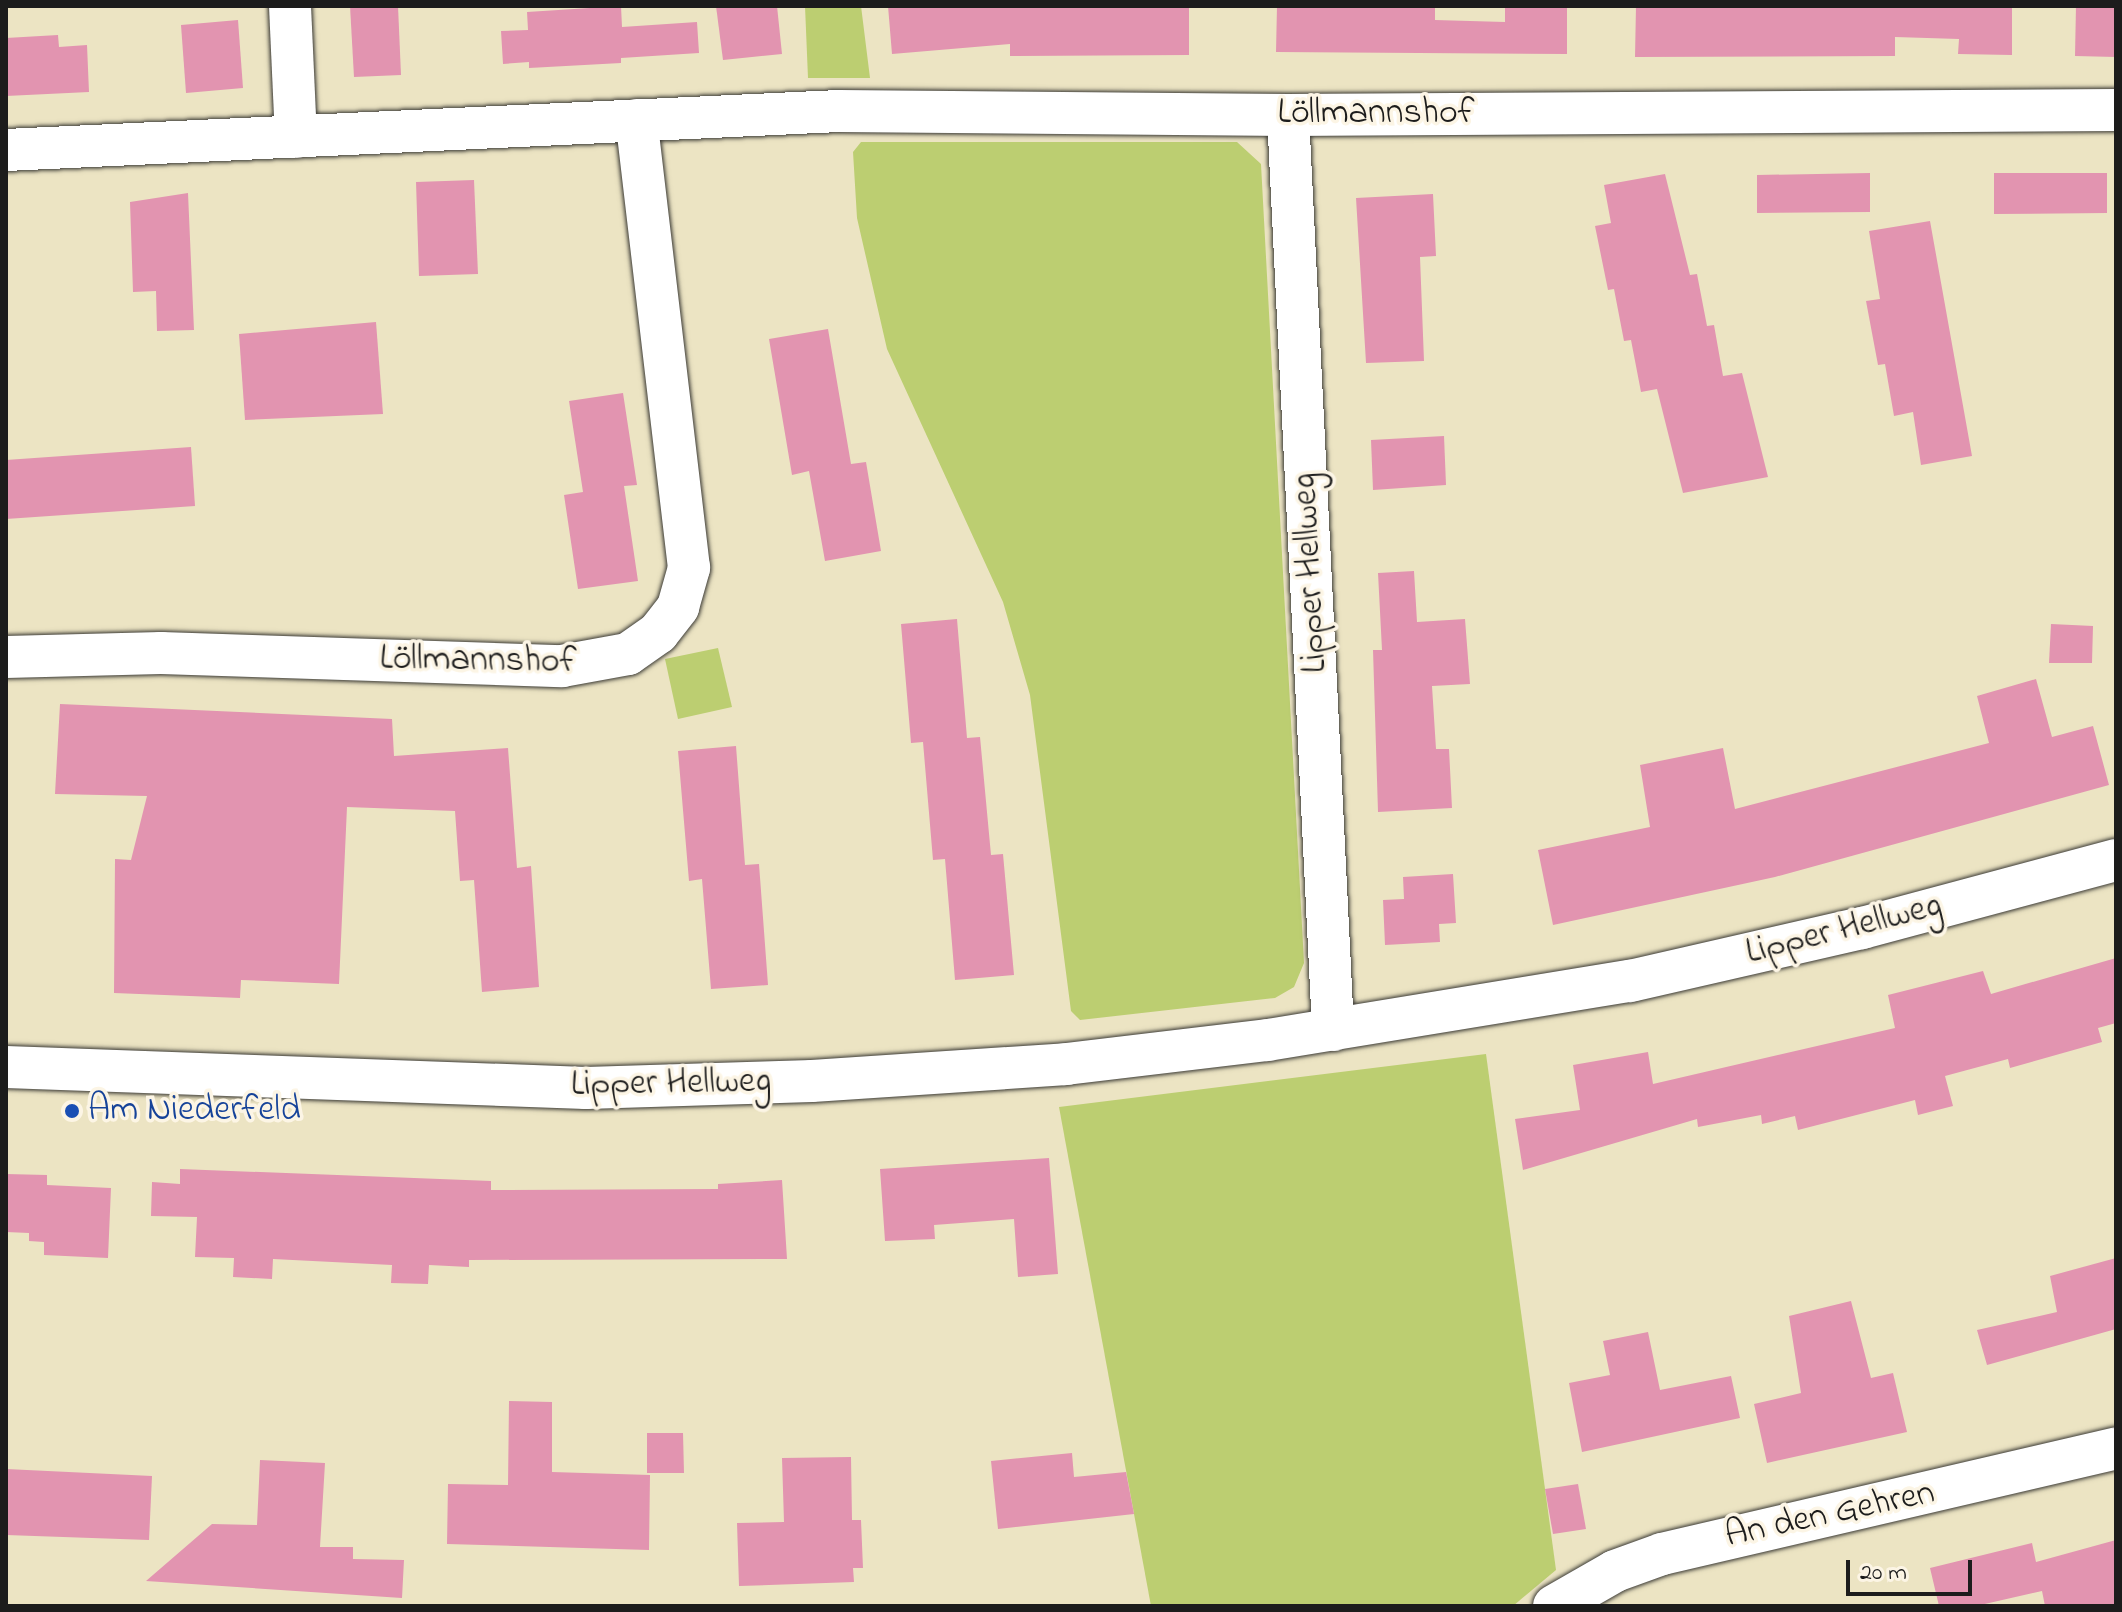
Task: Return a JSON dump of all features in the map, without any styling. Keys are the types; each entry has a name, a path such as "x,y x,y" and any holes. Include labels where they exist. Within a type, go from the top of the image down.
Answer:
{"street":[{"path":"290,6 296,137"},
{"name":"Löllmannshof","path":"6,150 839,111 1288,115 2116,110"},
{"name":"Lipper Hellweg","path":"1288,115 1333,1030"},
{"name":"Löllmannshof","path":"6,657 161,653 562,666 628,654 658,633 678,607 689,568 636,120"},
{"name":"Lipper Hellweg","path":"6,1067 434,1085 699,1085 1066,1064 1333,1030 1630,981 1862,928 2116,860"},
{"name":"An den Gehren","path":"1554,1606 1615,1571 1662,1554 2116,1448"}],"green space":[{"path":"805,6 861,6 870,78 808,78"},
{"path":"861,142 1237,142 1261,164 1304,963 1294,987 1275,998 1080,1020 1071,1011 1030,695 1003,602 887,349 857,218 853,152"},
{"path":"718,648 732,707 678,719 665,659"},
{"path":"1486,1054 1556,1570 1513,1606 1151,1606 1059,1107"}],"building":[{"path":"350,6 398,6 401,75 354,77"},
{"path":"621,6 622,27 697,22 699,53 621,58 621,63 529,68 529,62 503,64 501,31 528,30 527,12"},
{"path":"716,6 777,6 782,54 723,60"},
{"path":"888,6 1189,6 1189,55 1010,56 1010,44 892,54"},
{"path":"1277,6 1435,6 1435,20 1505,22 1505,6 1567,6 1567,54 1276,52"},
{"path":"1636,6 2012,6 2012,55 1958,54 1959,39 1895,37 1895,56 1635,57"},
{"path":"2076,6 2116,6 2116,57 2075,56"},
{"path":"238,20 243,88 186,93 181,25"},
{"path":"58,35 59,47 87,45 89,92 6,96 6,38"},
{"path":"1870,173 1870,212 1757,213 1757,175"},
{"path":"1994,173 2107,173 2107,213 1994,214"},
{"path":"1665,174 1690,275 1697,274 1707,326 1714,325 1723,376 1742,373 1768,477 1683,493 1657,389 1641,392 1631,340 1624,341 1614,289 1608,290 1595,226 1611,223 1604,185"},
{"path":"474,180 478,274 419,276 416,182"},
{"path":"188,193 194,330 157,331 156,291 133,292 130,202"},
{"path":"1433,194 1436,256 1420,257 1424,361 1366,363 1356,198"},
{"path":"1930,221 1972,456 1921,465 1913,412 1894,416 1885,364 1878,365 1866,301 1880,299 1869,231"},
{"path":"376,322 383,414 245,420 239,334"},
{"path":"828,329 851,464 866,462 881,551 825,561 809,471 792,475 769,339"},
{"path":"623,393 637,485 624,486 638,581 578,589 564,495 583,492 569,401"},
{"path":"1444,436 1446,485 1373,490 1371,440"},
{"path":"191,447 195,506 6,519 6,460"},
{"path":"1414,571 1417,622 1465,619 1470,684 1432,686 1436,749 1449,749 1452,808 1378,812 1373,650 1382,650 1378,573"},
{"path":"957,619 967,738 980,737 991,855 1003,854 1014,975 955,980 945,859 933,860 923,742 911,743 901,624"},
{"path":"2051,624 2093,626 2092,663 2049,663"},
{"path":"2036,679 2052,737 2093,726 2109,785 1775,877 1553,925 1538,850 1650,827 1640,765 1723,748 1735,809 1989,743 1977,696"},
{"path":"60,704 392,719 394,756 508,748 517,868 531,866 539,987 482,992 474,880 460,881 455,811 347,807 339,984 241,980 240,998 114,993 115,859 131,860 147,796 55,794"},
{"path":"736,746 745,865 759,864 768,985 711,989 702,879 689,881 678,751"},
{"path":"1453,874 1456,923 1439,924 1440,942 1385,945 1383,900 1404,899 1403,877"},
{"path":"2116,958 2116,1023 2098,1028 2102,1042 2010,1068 2008,1059 1945,1076 1953,1106 1918,1115 1915,1100 1798,1130 1795,1116 1762,1124 1761,1115 1698,1127 1697,1119 1523,1170 1515,1119 1580,1110 1573,1065 1648,1052 1653,1084 1895,1028 1888,995 1983,971 1991,994"},
{"path":"1049,1158 1058,1274 1018,1277 1014,1219 934,1225 935,1239 885,1241 880,1169"},
{"path":"180,1169 491,1181 491,1190 718,1189 718,1184 782,1180 787,1259 469,1260 469,1267 429,1265 428,1284 391,1283 392,1265 273,1259 272,1279 233,1277 234,1258 195,1257 197,1217 151,1216 152,1182 180,1184"},
{"path":"6,1174 47,1175 47,1185 111,1188 108,1258 44,1255 44,1242 29,1241 29,1233 6,1232"},
{"path":"2116,1258 2116,1329 1987,1365 1977,1330 2057,1312 2050,1276"},
{"path":"1851,1301 1871,1378 1893,1373 1907,1432 1767,1463 1754,1404 1801,1393 1789,1316"},
{"path":"1648,1332 1660,1390 1731,1376 1740,1418 1582,1452 1569,1383 1610,1375 1603,1341"},
{"path":"509,1401 552,1402 552,1472 650,1475 649,1550 447,1544 448,1484 508,1485"},
{"path":"647,1433 683,1433 684,1473 647,1473"},
{"path":"1072,1453 1074,1477 1126,1472 1134,1514 998,1529 991,1461"},
{"path":"851,1457 852,1520 861,1520 863,1568 853,1568 854,1582 739,1586 737,1523 784,1522 782,1458"},
{"path":"260,1460 325,1463 320,1547 353,1547 353,1559 404,1560 402,1598 146,1581 212,1524 257,1525"},
{"path":"6,1469 152,1476 149,1540 6,1535"},
{"path":"1578,1484 1586,1529 1553,1534 1545,1489"},
{"path":"2116,1540 2116,1606 2045,1606 2042,1591 1976,1606 1939,1606 1930,1568 2032,1543 2036,1562"}],"place":[{"name":"Am Niederfeld","path":"72,1111"}]}
